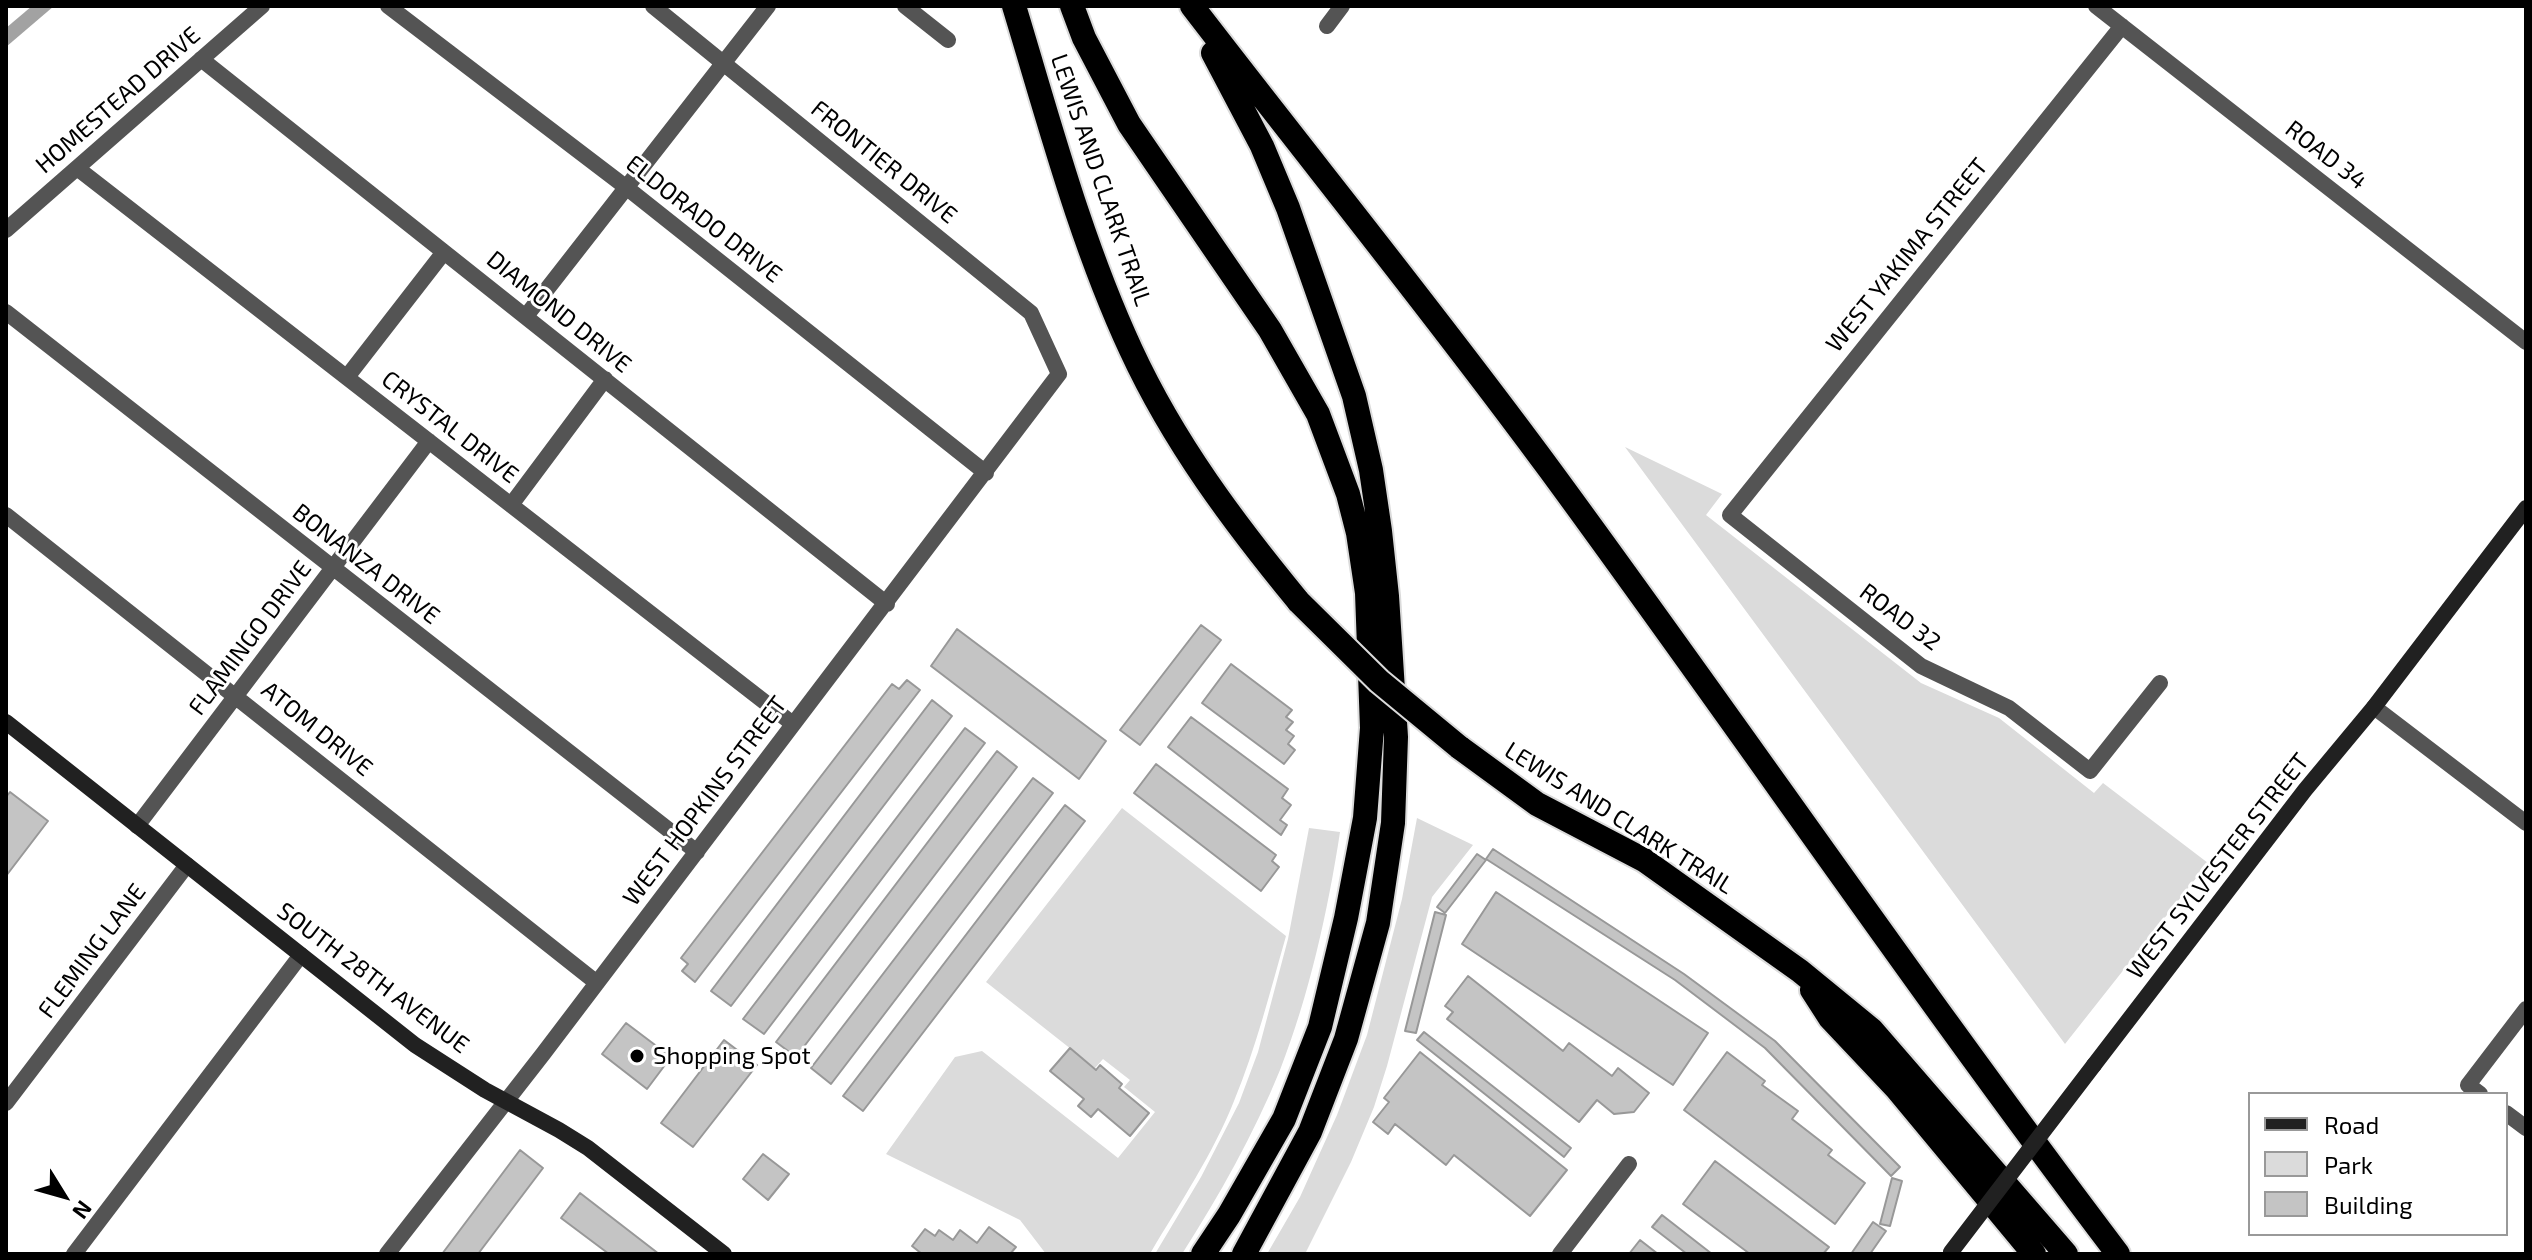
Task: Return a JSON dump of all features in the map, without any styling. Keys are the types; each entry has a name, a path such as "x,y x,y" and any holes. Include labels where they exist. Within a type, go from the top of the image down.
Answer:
{"highway":[{"name":"LEWIS AND CLARK TRAIL","path":"1014,6 1086,238 1132,351 1194,463 1227,511 1299,602 1379,681 1459,747 1537,804 1644,860 1800,971 1872,1030 2066,1254"},
{"path":"1072,6 1084,38 1129,124 1270,330 1318,414 1348,494 1358,533 1367,593 1372,728 1365,818 1346,918 1320,1027 1284,1119 1203,1254"},
{"path":"1184,6 1232,87 1262,146 1311,270 1354,396 1371,470 1380,531 1396,737 1393,823 1378,923 1346,1039 1310,1132 1244,1254"},
{"path":"1192,6 1430,310 1550,470 2002,1101 2118,1254"},
{"path":"1800,971 1830,1018 1897,1089 2034,1254"}],"street":[{"name":"HOMESTEAD DRIVE","path":"6,230 262,6"},
{"name":"ELDORADO DRIVE","path":"388,6 627,188 986,473"},
{"name":"FRONTIER DRIVE","path":"653,6 1031,313 1059,374"},
{"path":"526,316 768,6"},
{"path":"905,6 948,40"},
{"path":"1327,26 1342,6"},
{"name":"ROAD 34","path":"2096,6 2526,342"},
{"name":"WEST YAKIMA STREET","path":"1730,515 2122,26"},
{"name":"DIAMOND DRIVE","path":"201,59 887,604"},
{"name":"CRYSTAL DRIVE","path":"77,168 793,724"},
{"path":"347,377 444,252"},
{"name":"BONANZA DRIVE","path":"6,312 697,852"},
{"name":"WEST HOPKINS STREET","path":"387,1254 887,604 1059,374"},
{"path":"511,505 605,379"},
{"name":"FLAMINGO DRIVE","path":"137,826 429,441"},
{"name":"WEST SYLVESTER STREET","path":"1950,1253 2526,508"},
{"name":"ATOM DRIVE","path":"6,515 597,983"},
{"name":"ROAD 32","path":"1730,515 1921,666 2009,708 2090,771 2160,683"},
{"path":"2374,707 2526,823"},
{"name":"SOUTH 28TH AVENUE","path":"6,722 415,1045 588,1148 724,1254"},
{"name":"FLEMING LANE","path":"6,1103 187,865"},
{"path":"74,1254 301,955"},
{"path":"2474,1089 2526,1009"},
{"path":"2508,1114 2526,1128"},
{"path":"1560,1254 1629,1164"}],"green space":[{"path":"1625,447 1722,494 1706,515 1921,683 1999,718 2094,793 2103,783 2208,863 2065,1044"},
{"path":"1122,808 1286,936 1256,1040 1226,1121 1151,1252 1046,1254 1020,1220 886,1154 955,1057 982,1051 1118,1158 1155,1112 1124,1087 1130,1080 1103,1059 1095,1068 986,982"},
{"path":"1417,818 1473,845 1432,897 1374,1107 1351,1162 1305,1254 1267,1254 1300,1197 1337,1115 1367,1035 1402,899"},
{"path":"1309,828 1340,832 1316,953 1280,1070 1247,1141 1182,1254 1155,1254 1201,1177 1239,1103 1258,1052 1288,939"}],"shaded area":[{"path":"32,6 54,6 6,47 6,28"}],"building":[{"path":"1201,625 1221,640 1140,745 1120,730"},
{"path":"957,629 1106,741 1079,779 931,666"},
{"path":"1231,664 1292,710 1286,717 1293,722 1286,730 1294,736 1288,744 1295,750 1284,764 1202,703"},
{"path":"907,680 920,690 695,982 682,971 688,964 681,958 892,684 899,689"},
{"path":"932,700 952,716 731,1006 711,991"},
{"path":"1191,717 1288,789 1282,798 1291,805 1280,820 1287,825 1281,835 1168,747"},
{"path":"965,728 985,743 764,1034 743,1019"},
{"path":"997,751 1017,767 796,1057 776,1042"},
{"path":"1156,764 1276,855 1272,861 1279,867 1261,891 1134,793"},
{"path":"1033,778 1053,793 831,1084 811,1068"},
{"path":"10,792 48,821 6,876 6,797"},
{"path":"1065,805 1085,821 863,1111 843,1096"},
{"path":"1493,849 1684,974 1775,1041 1900,1167 1891,1176 1765,1048 1675,980 1486,859"},
{"path":"1477,854 1486,860 1445,913 1437,907"},
{"path":"1496,892 1708,1033 1673,1085 1462,944"},
{"path":"1435,912 1446,915 1416,1033 1405,1031"},
{"path":"1468,976 1563,1051 1569,1043 1612,1076 1618,1068 1649,1093 1634,1112 1614,1114 1597,1100 1579,1122 1447,1019 1453,1012 1445,1006"},
{"name":"Shopping Spot","path":"626,1023 671,1057 647,1089 602,1054"},
{"path":"1424,1032 1571,1148 1564,1157 1417,1040"},
{"path":"724,1040 757,1065 693,1147 661,1123"},
{"path":"1070,1048 1096,1070 1100,1065 1122,1084 1119,1088 1149,1113 1130,1136 1098,1109 1091,1117 1078,1106 1084,1099 1050,1071"},
{"path":"1420,1052 1567,1170 1530,1216 1454,1155 1446,1165 1395,1124 1388,1134 1373,1122 1389,1102 1384,1098"},
{"path":"1727,1052 1765,1081 1762,1085 1798,1111 1792,1119 1832,1150 1828,1155 1865,1183 1835,1224 1684,1110"},
{"path":"520,1150 543,1168 478,1254 442,1254"},
{"path":"763,1154 789,1174 768,1200 743,1179"},
{"path":"1715,1161 1829,1247 1823,1254 1750,1254 1683,1204"},
{"path":"1892,1178 1902,1181 1890,1226 1880,1224"},
{"path":"580,1193 659,1254 609,1254 561,1218"},
{"path":"1662,1215 1712,1254 1687,1254 1652,1227"},
{"path":"1873,1222 1886,1231 1870,1254 1851,1254"},
{"path":"989,1227 1016,1247 1010,1254 922,1254 912,1246 925,1229 935,1236 939,1230 953,1240 960,1230 977,1243"},
{"path":"1640,1240 1658,1254 1629,1254"}],"place":[{"name":"Shopping Spot","path":"637,1056"}]}
